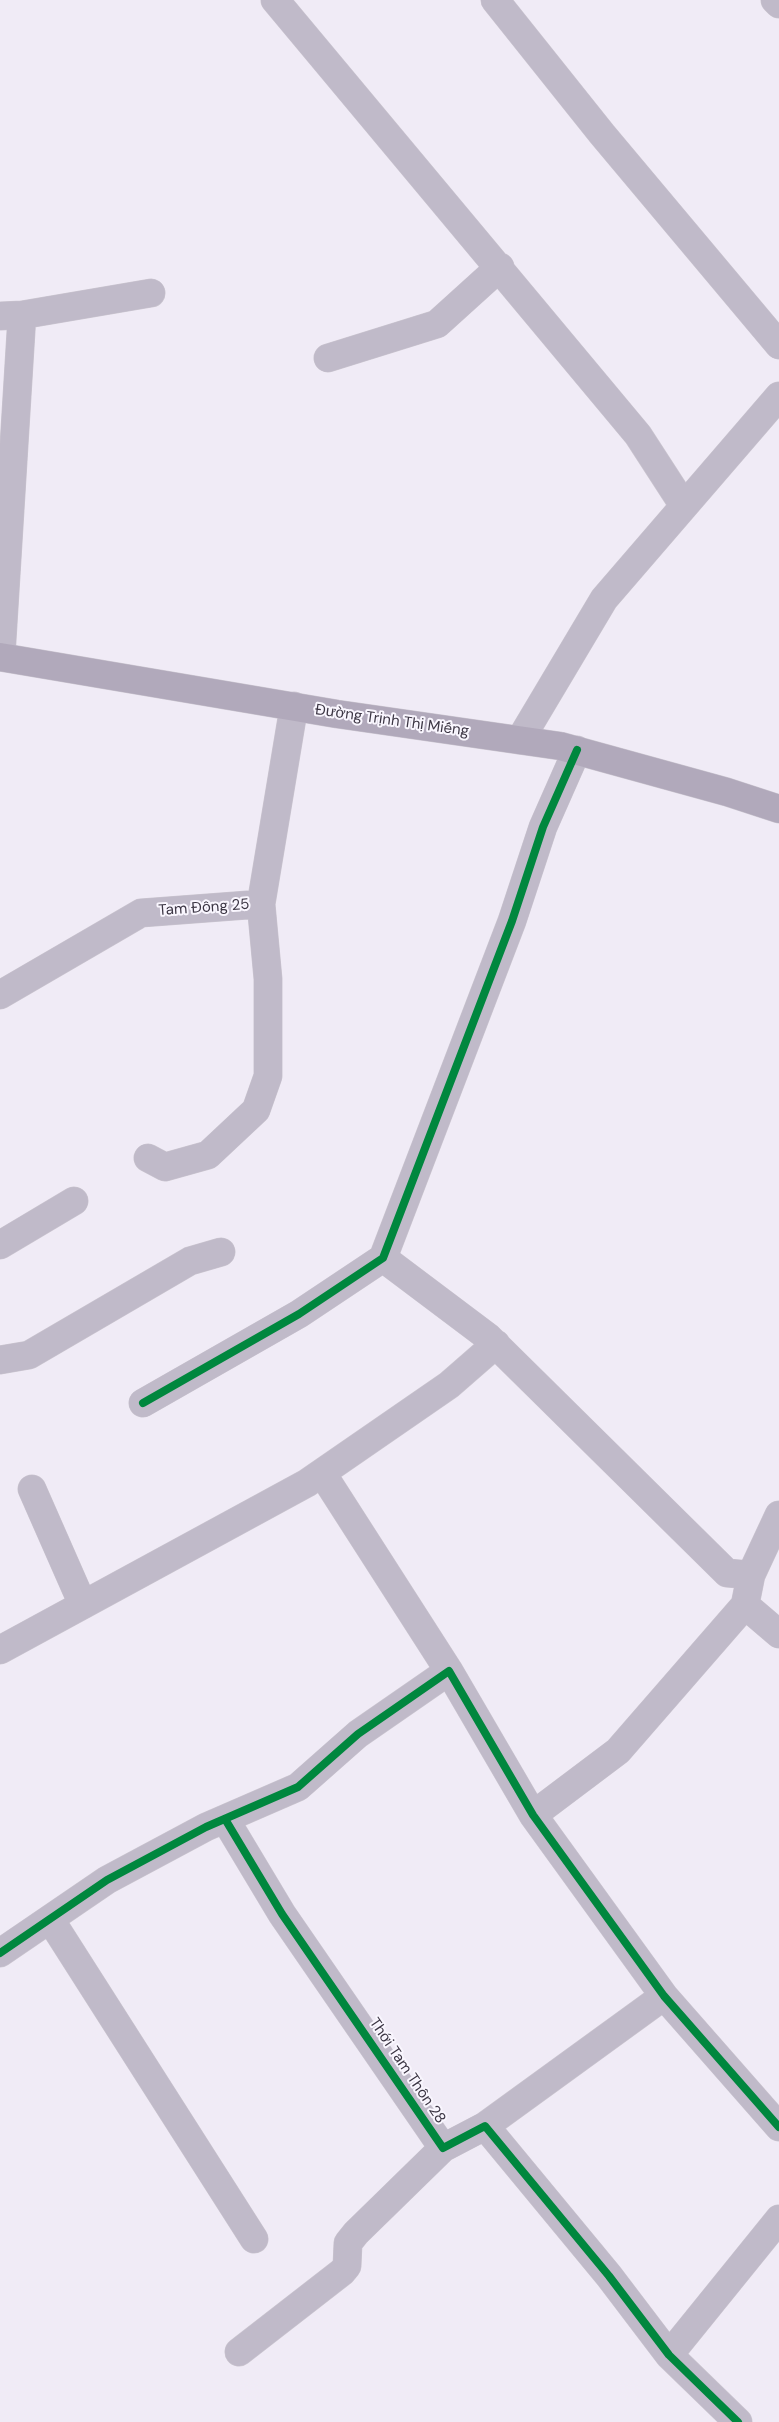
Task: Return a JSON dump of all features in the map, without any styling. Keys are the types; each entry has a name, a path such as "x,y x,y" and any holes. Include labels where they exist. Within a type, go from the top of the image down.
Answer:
{"main road":[{"name":"Đường Trịnh Thị Miếng","path":"0,657 294,706 577,750 727,792 779,809"}],"street":[{"path":"275,0 500,267 638,435 684,506"},
{"path":"495,0 602,134 779,345"},
{"path":"775,0 779,4"},
{"path":"328,358 437,324 500,267"},
{"path":"0,657 11,315 151,293"},
{"path":"520,740 604,599 779,396"},
{"name":"Tam Đông 25","path":"0,995 141,913 261,904 294,706"},
{"path":"143,1403 299,1314 383,1258 512,921 543,827 577,750"},
{"path":"148,1158 165,1167 208,1155 256,1110 268,1076 268,979 261,904"},
{"path":"0,1245 74,1201"},
{"path":"0,1360 29,1355 190,1261 221,1252"},
{"path":"383,1258 496,1344 727,1573 751,1575"},
{"path":"0,1650 307,1484 449,1385 496,1344"},
{"path":"322,1473 449,1671 533,1815 664,1996 779,2127"},
{"path":"32,1489 83,1605"},
{"path":"533,1815 618,1751 745,1605 751,1575 779,1515"},
{"path":"745,1605 779,1634"},
{"path":"0,1953 107,1880 225,1819 298,1787 358,1734 449,1671"},
{"name":"Thới Tam Thôn 28","path":"225,1819 282,1914 443,2148 485,2126 664,1996"},
{"path":"50,1919 254,2239"},
{"path":"485,2126 609,2276 669,2355 738,2422"},
{"path":"239,2352 342,2272 347,2266 348,2243 356,2233 443,2148"},
{"path":"669,2355 779,2219"}],"cycle path":[{"path":"143,1403 299,1314 383,1258 512,921 543,827 577,750"},
{"path":"0,1953 107,1880 206,1827 298,1787 358,1734 449,1671 533,1815 664,1996 779,2127"},
{"path":"225,1819 282,1914 443,2148 485,2126 609,2276 669,2355 738,2422"}]}
